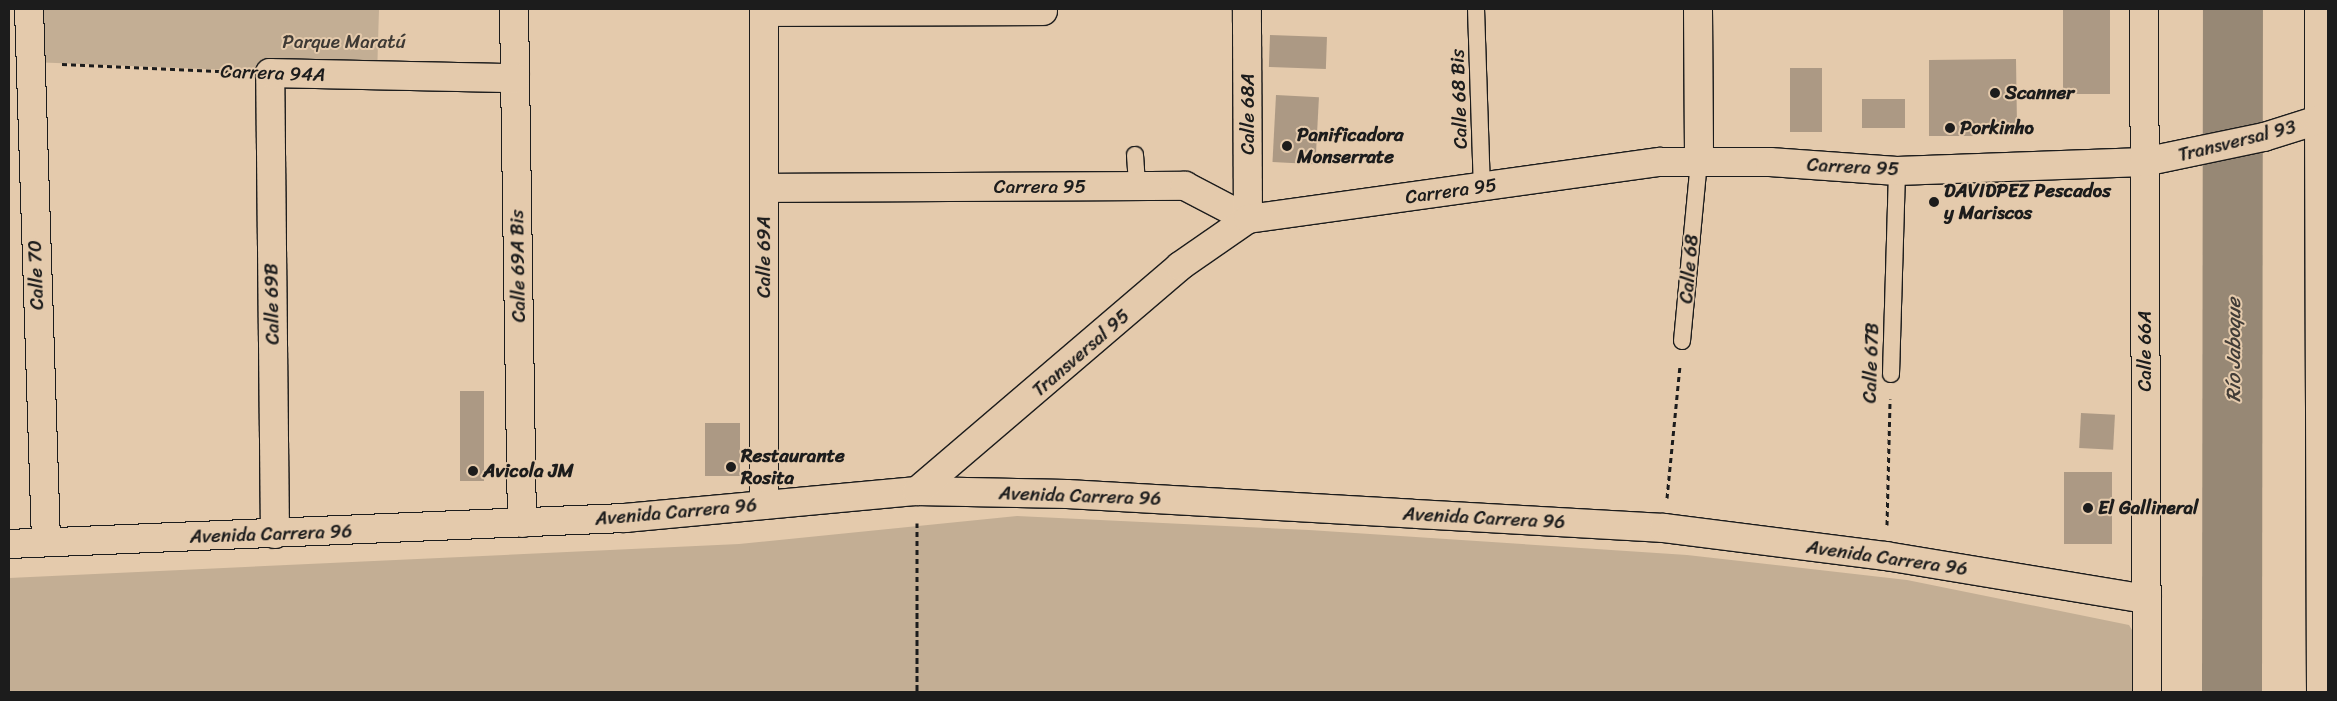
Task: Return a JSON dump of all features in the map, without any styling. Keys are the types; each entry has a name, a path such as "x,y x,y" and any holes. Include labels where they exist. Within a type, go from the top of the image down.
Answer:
{"street":[{"name":"Calle 70","path":"29,9 46,542"},
{"name":"Calle 69A Bis","path":"514,9 522,523"},
{"name":"Calle 68A","path":"1247,9 1248,219"},
{"name":"Calle 68","path":"1698,9 1700,161"},
{"name":"Calle 66A","path":"2144,9 2147,692"},
{"path":"2319,9 2324,118 2321,692"},
{"path":"764,10 1043,11"},
{"name":"Calle 69A","path":"764,10 764,505"},
{"name":"Carrera 94A","path":"270,73 515,78"},
{"name":"Calle 69B","path":"270,73 275,534"},
{"name":"Transversal 93","path":"2144,162 2180,157 2264,137 2324,118"},
{"name":"Carrera 95","path":"764,188 1185,186 1248,219 1661,162 1700,161 1897,171 2144,162"},
{"name":"Transversal 95","path":"917,492 1180,266 1248,219"},
{"name":"Avenida Carrera 96","path":"9,544 522,523 917,492 1189,501 1664,528 1886,556 2146,599"}],"lane":[{"name":"Calle 68 Bis","path":"1476,9 1482,187"},
{"path":"1136,155 1137,187"},
{"name":"Calle 68","path":"1682,341 1700,161"},
{"name":"Calle 67B","path":"1891,374 1897,171"}],"path":[{"name":"Carrera 94A","path":"31,62 270,73"},
{"path":"1664,528 1682,341"},
{"name":"Calle 67B","path":"1886,556 1891,374"},
{"path":"917,492 918,692"}],"green space":[{"name":"Parque Maratú","path":"29,9 379,9 377,76 31,62"},
{"path":"1017,516 1309,530 1687,555 1907,580 2129,625 2135,635 2135,692 9,692 9,578 739,544"}],"building":[{"path":"2063,9 2110,9 2110,94 2063,94"},
{"path":"1270,35 1327,37 1326,69 1269,67"},
{"path":"2016,59 2017,126 1973,126 1973,136 1929,136 1929,60"},
{"path":"1790,68 1822,68 1822,132 1790,132"},
{"path":"1276,95 1319,97 1315,164 1272,162"},
{"path":"1862,99 1905,99 1905,128 1862,128"},
{"path":"460,391 484,391 484,481 460,481"},
{"path":"2081,413 2115,415 2113,450 2079,448"},
{"path":"705,423 740,423 740,476 705,476"},
{"name":"El Gallineral","path":"2064,472 2112,472 2112,544 2064,544"}],"waterway":[{"name":"Río Jaboque","path":"2232,692 2233,9"}],"place":[{"name":"Scanner","path":"1995,93"},
{"name":"Porkinho","path":"1950,128"},
{"name":"Panificadora Monserrate","path":"1287,146"},
{"name":"DAVIDPEZ Pescados y Mariscos","path":"1934,202"},
{"name":"Restaurante Rosita","path":"731,467"},
{"name":"Avicola JM","path":"473,471"},
{"name":"El Gallineral","path":"2088,508"}]}
